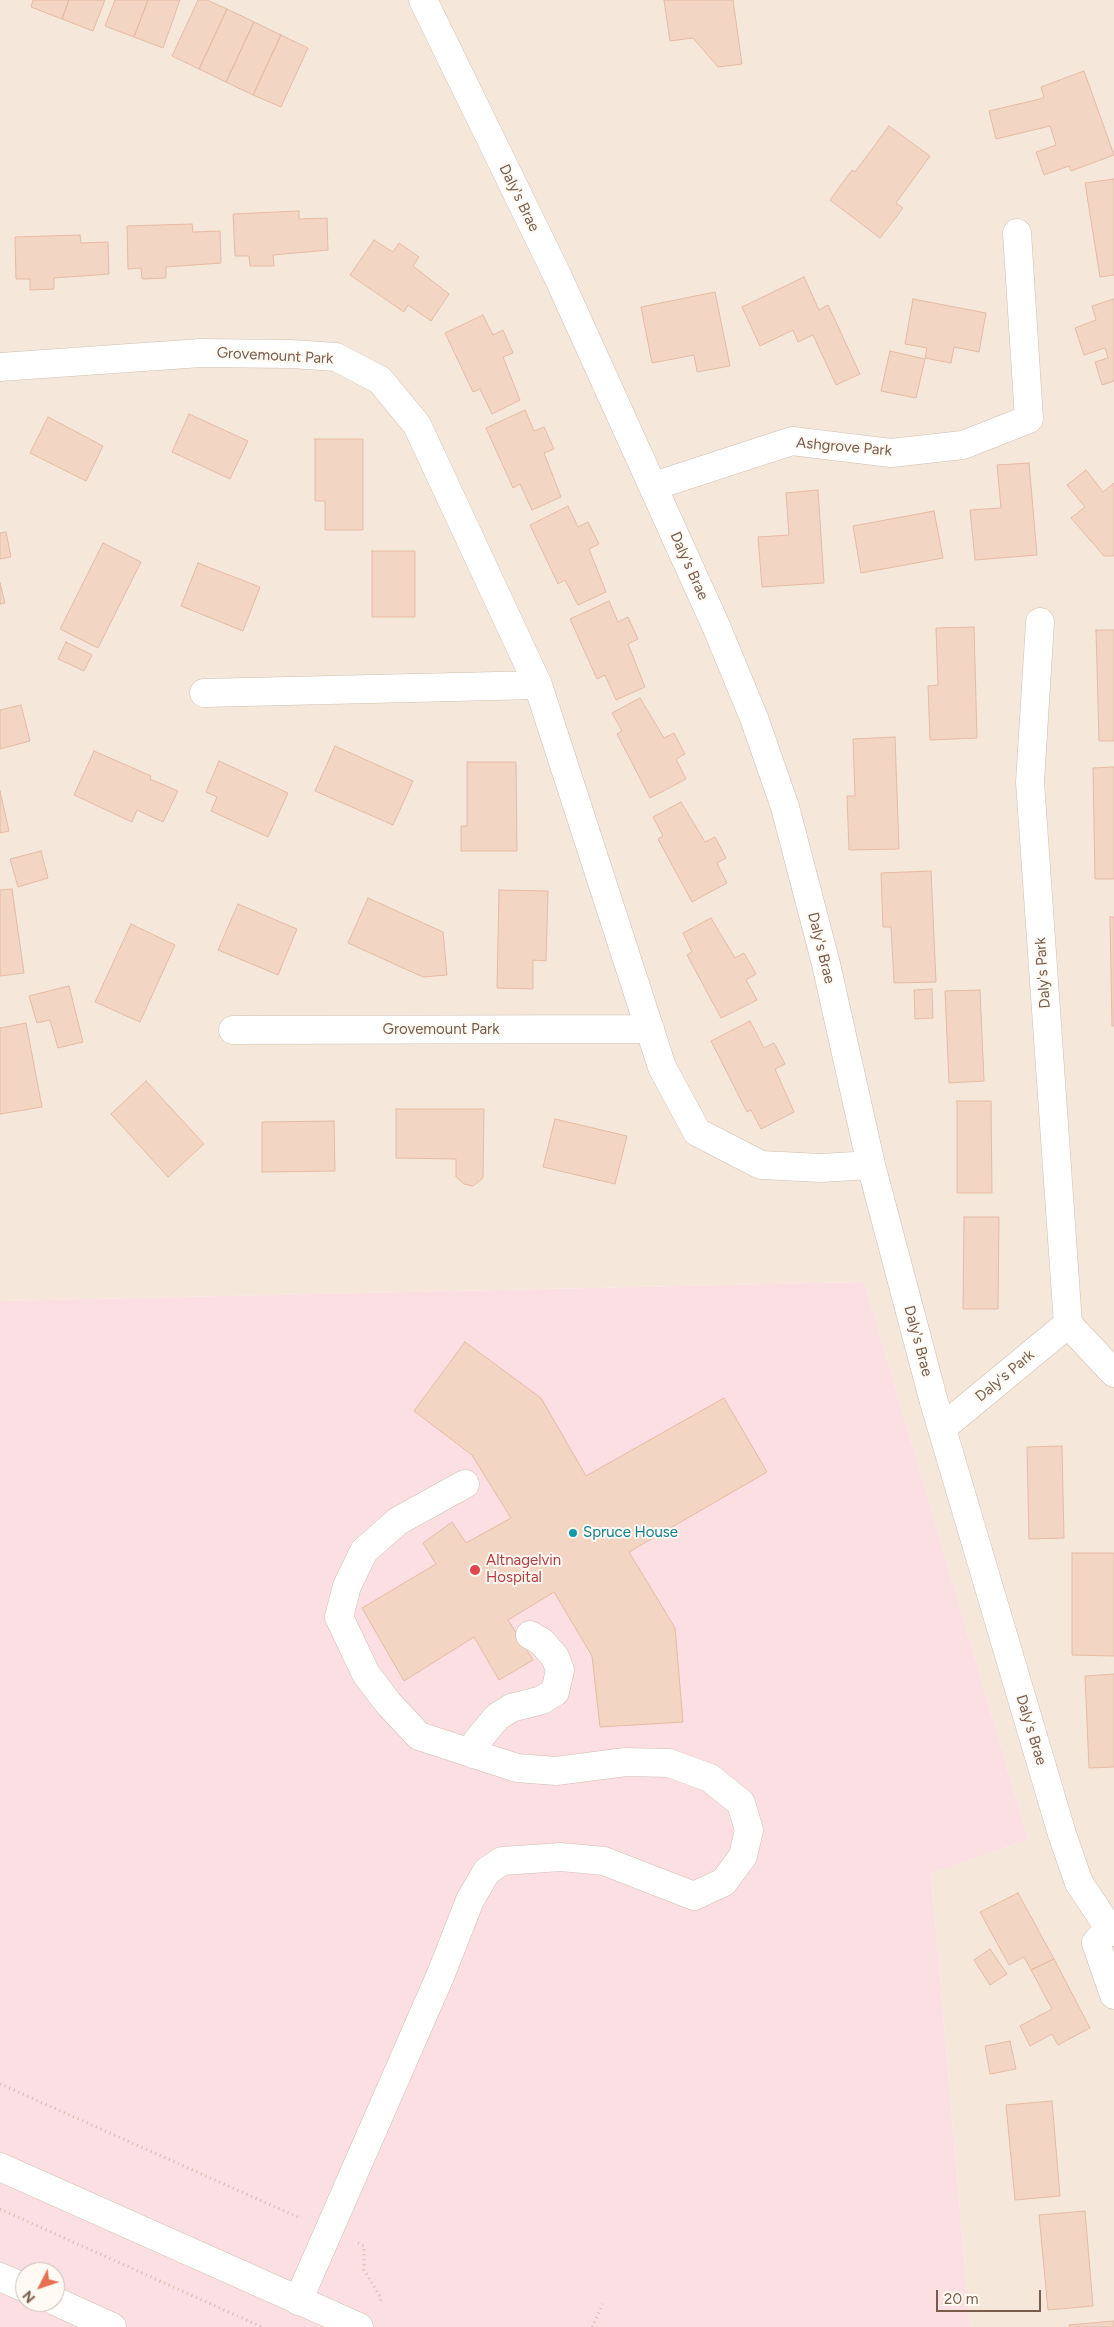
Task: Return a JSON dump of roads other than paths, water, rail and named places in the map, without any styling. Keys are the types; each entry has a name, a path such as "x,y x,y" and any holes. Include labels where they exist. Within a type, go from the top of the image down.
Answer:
{"street":[{"name":"Daly's Brae","path":"422,0 558,277 654,486 742,691 784,807 826,964 871,1165 942,1428 1062,1834 1079,1883 1112,1930"},
{"name":"Ashgrove Park","path":"654,486 792,441 891,453 963,445 1029,419 1017,233"},
{"name":"Grovemount Park","path":"0,367 201,353 291,354 336,358 380,380 416,424 538,685 662,1067 697,1132 761,1165 821,1168 871,1165"},
{"name":"Daly's Park","path":"942,1428 1068,1324 1030,782 1040,622"},
{"path":"204,694 538,685"},
{"name":"Grovemount Park","path":"233,1030 650,1030"},
{"path":"1068,1324 1114,1373"},
{"path":"298,2301 441,1974 470,1900 487,1871 502,1861 562,1857 604,1861 694,1896 724,1882 743,1856 750,1830 741,1803 710,1778 669,1763 626,1762 556,1771 517,1768 419,1736 388,1703 366,1674 339,1617 347,1586 364,1551 398,1521 465,1484"},
{"path":"473,1754 477,1741 497,1717 511,1708 542,1700 555,1692 560,1670 555,1657 542,1642 530,1635"},
{"path":"1112,1930 1096,1943 1114,1995"},
{"path":"0,2167 359,2327"},
{"path":"0,2277 15,2284"},
{"path":"65,2306 112,2327"}],"place":[{"name":"Spruce House","path":"573,1533"},
{"name":"Altnagelvin Hospital","path":"475,1570"}]}
